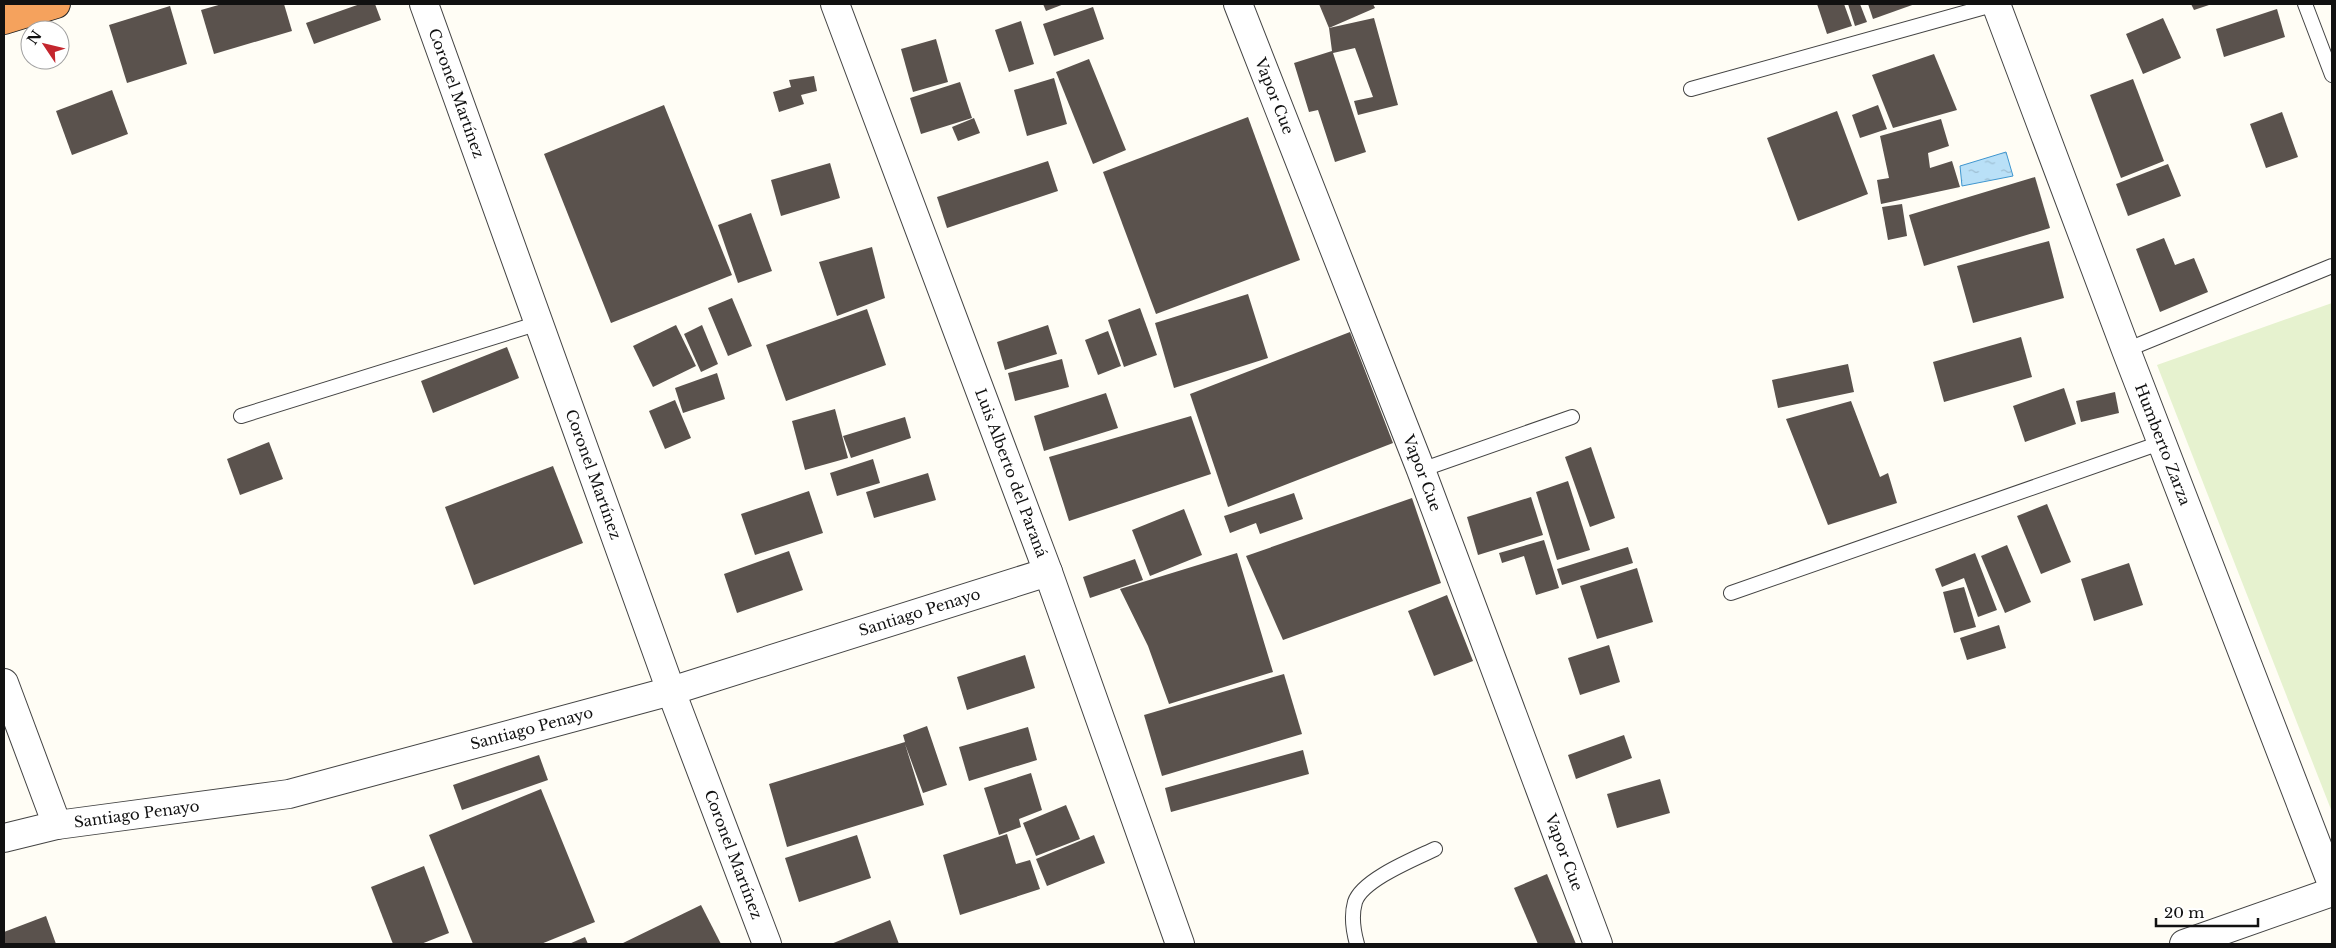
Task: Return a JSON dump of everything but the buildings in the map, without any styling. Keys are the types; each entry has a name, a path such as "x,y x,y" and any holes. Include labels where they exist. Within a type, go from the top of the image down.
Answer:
{"highway":[{"path":"4,20 56,4"}],"street":[{"name":"Coronel Martínez","path":"424,4 671,691 767,944"},
{"name":"Luis Alberto del Paraná","path":"835,4 1048,572 1180,944"},
{"name":"Vapor Cue","path":"1238,4 1421,470 1598,944"},
{"name":"Humberto Zarza","path":"1996,4 2126,350 2332,884"},
{"name":"Santiago Penayo","path":"4,838 57,825 289,794 671,691 1048,572"},
{"path":"4,683 57,825"},
{"path":"2184,944 2332,892"}],"lane":[{"path":"1691,89 1996,4"},
{"path":"2305,4 2332,75"},
{"path":"2126,350 2332,266"},
{"path":"241,416 539,323"},
{"path":"1421,470 1572,418"},
{"path":"1731,594 2163,442"},
{"path":"1356,944 1352,919 1356,900 1373,881 1435,849"}],"green space":[{"path":"2332,303 2332,812 2157,365"}],"water":[{"path":"2006,152 2013,176 1962,186 1960,166"}]}
